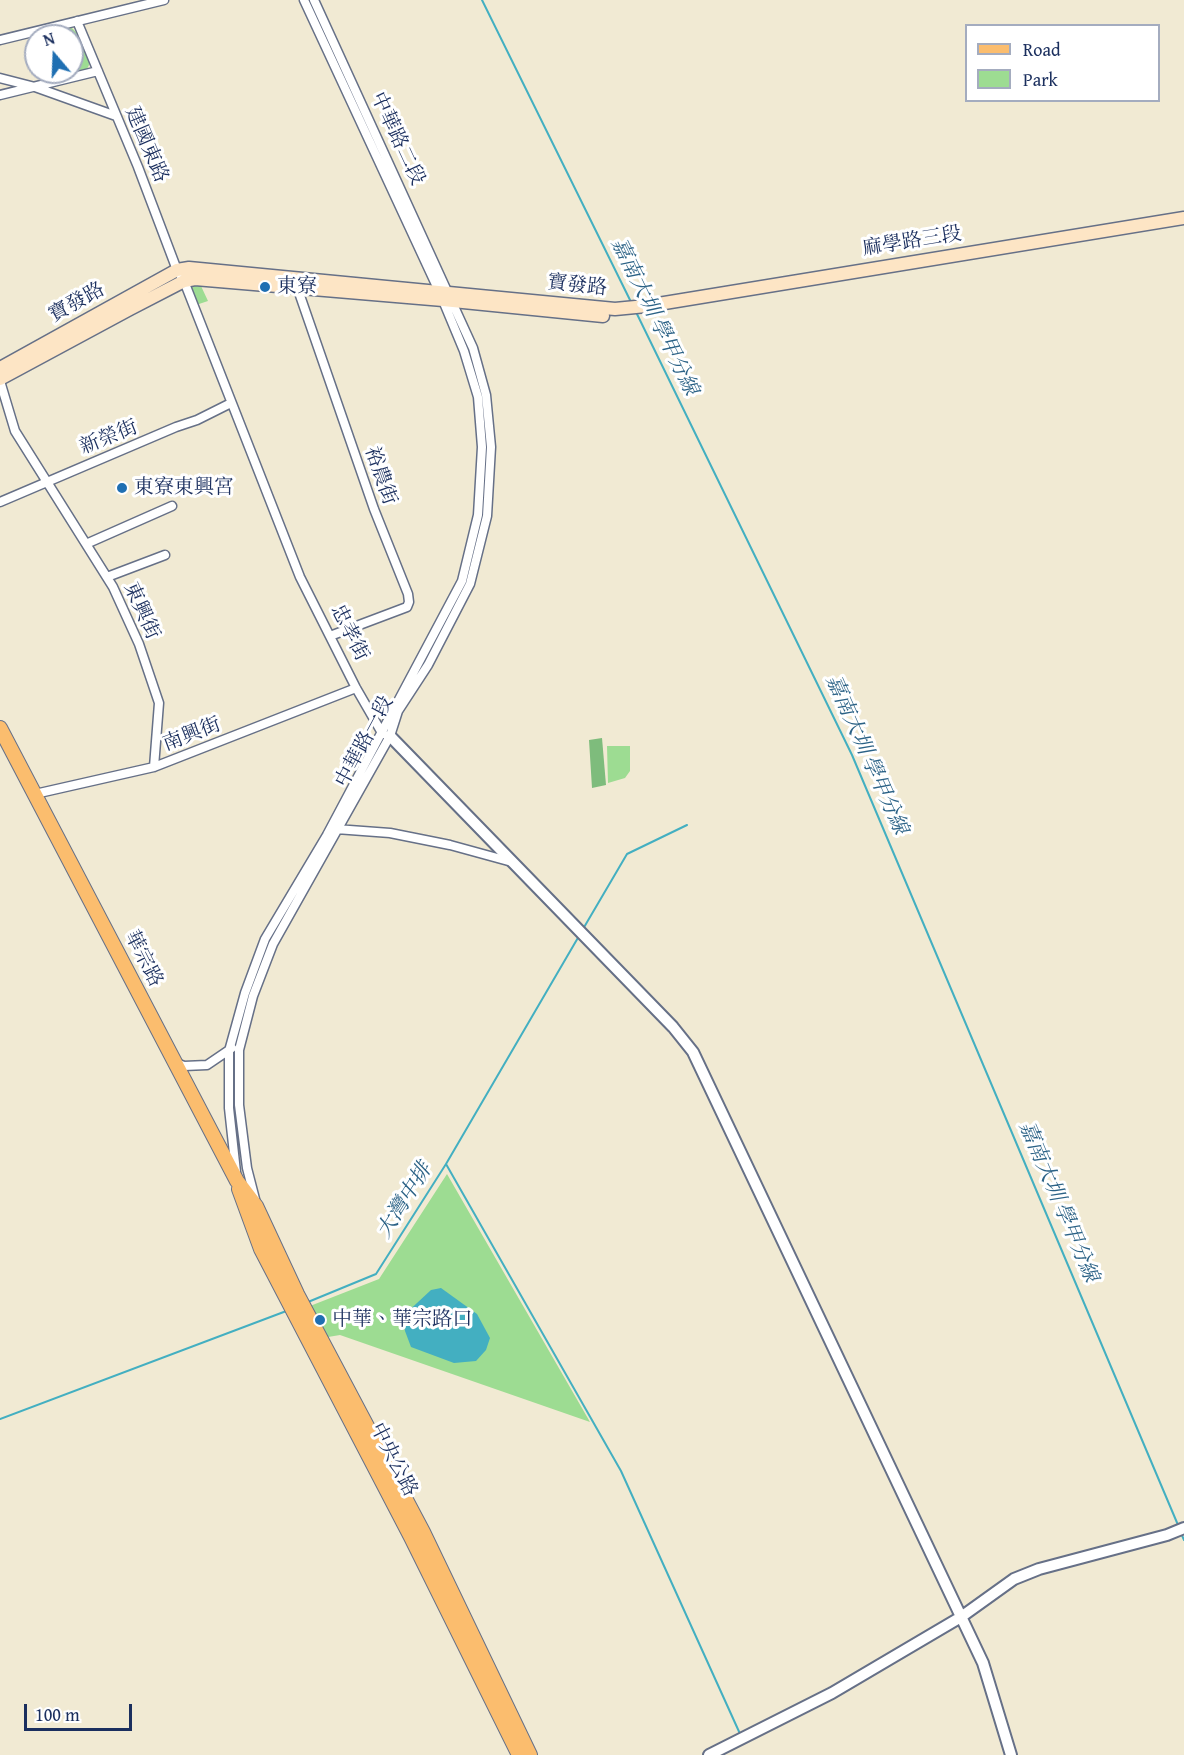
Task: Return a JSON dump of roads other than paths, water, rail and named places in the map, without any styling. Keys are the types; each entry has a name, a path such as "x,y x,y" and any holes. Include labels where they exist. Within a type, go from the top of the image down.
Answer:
{"main road":[{"name":"麻學路三段","path":"646,306 1184,218"},
{"name":"寶發路","path":"0,368 177,270 189,268 221,270 295,283"},
{"name":"寶發路","path":"0,380 184,281 195,279 295,283 615,309 646,306"},
{"name":"華宗路","path":"0,728 237,1181 256,1206"},
{"name":"中央公路","path":"237,1181 261,1249 401,1517 519,1755"},
{"name":"中央公路","path":"256,1206 297,1294 423,1532 530,1755"}],"street":[{"path":"0,40 164,0"},
{"name":"中華路二段","path":"304,0 446,296"},
{"name":"中華路二段","path":"314,0 446,296"},
{"name":"建國東路","path":"77,21 169,243 177,270 184,281"},
{"path":"0,95 98,71"},
{"path":"0,78 34,87 116,116"},
{"name":"忠孝街","path":"184,281 300,577 357,688 386,735 584,934 673,1027 693,1052 983,1663 1011,1755"},
{"name":"裕農街","path":"295,283 409,602 406,607 330,636"},
{"name":"中華路一段","path":"256,1206 247,1168 239,1104 241,1040 253,996 273,944 386,735 462,581 478,515 482,447 478,397 446,296"},
{"name":"東興街","path":"0,380 15,431 107,577 139,644 159,703 154,767"},
{"name":"新榮街","path":"0,502 197,420 231,403"},
{"path":"86,544 172,507"},
{"path":"107,577 165,555"},
{"name":"南興街","path":"35,794 154,767 357,688"},
{"name":"中華路一段","path":"237,1181 229,1108 229,1051 245,993 265,939 386,735"},
{"path":"336,829 390,833 450,845 513,862"},
{"path":"174,1062 184,1066 207,1065 241,1040"},
{"path":"709,1755 832,1693 960,1617 1014,1579 1039,1569 1167,1535 1184,1528"}],"water":[{"path":"441,1288 477,1314 490,1338 486,1350 476,1361 454,1363 411,1347 405,1331 403,1316 431,1290"}],"waterway":[{"name":"嘉南大圳 學甲分線","path":"482,0 631,302"},
{"name":"嘉南大圳 學甲分線","path":"636,312 852,755 1178,1525"},
{"name":"大灣中排","path":"583,929 627,854 687,825"},
{"name":"大灣中排","path":"308,1302 376,1274 446,1164 579,936"},
{"path":"446,1164 621,1471 741,1736"},
{"name":"大灣中排","path":"0,1419 289,1310"},
{"name":"嘉南大圳 學甲分線","path":"1181,1533 1184,1540"}],"place":[{"name":"東寮","path":"265,287"},
{"name":"東寮東興宮","path":"122,488"},
{"name":"中華、華宗路口","path":"320,1320"}]}
